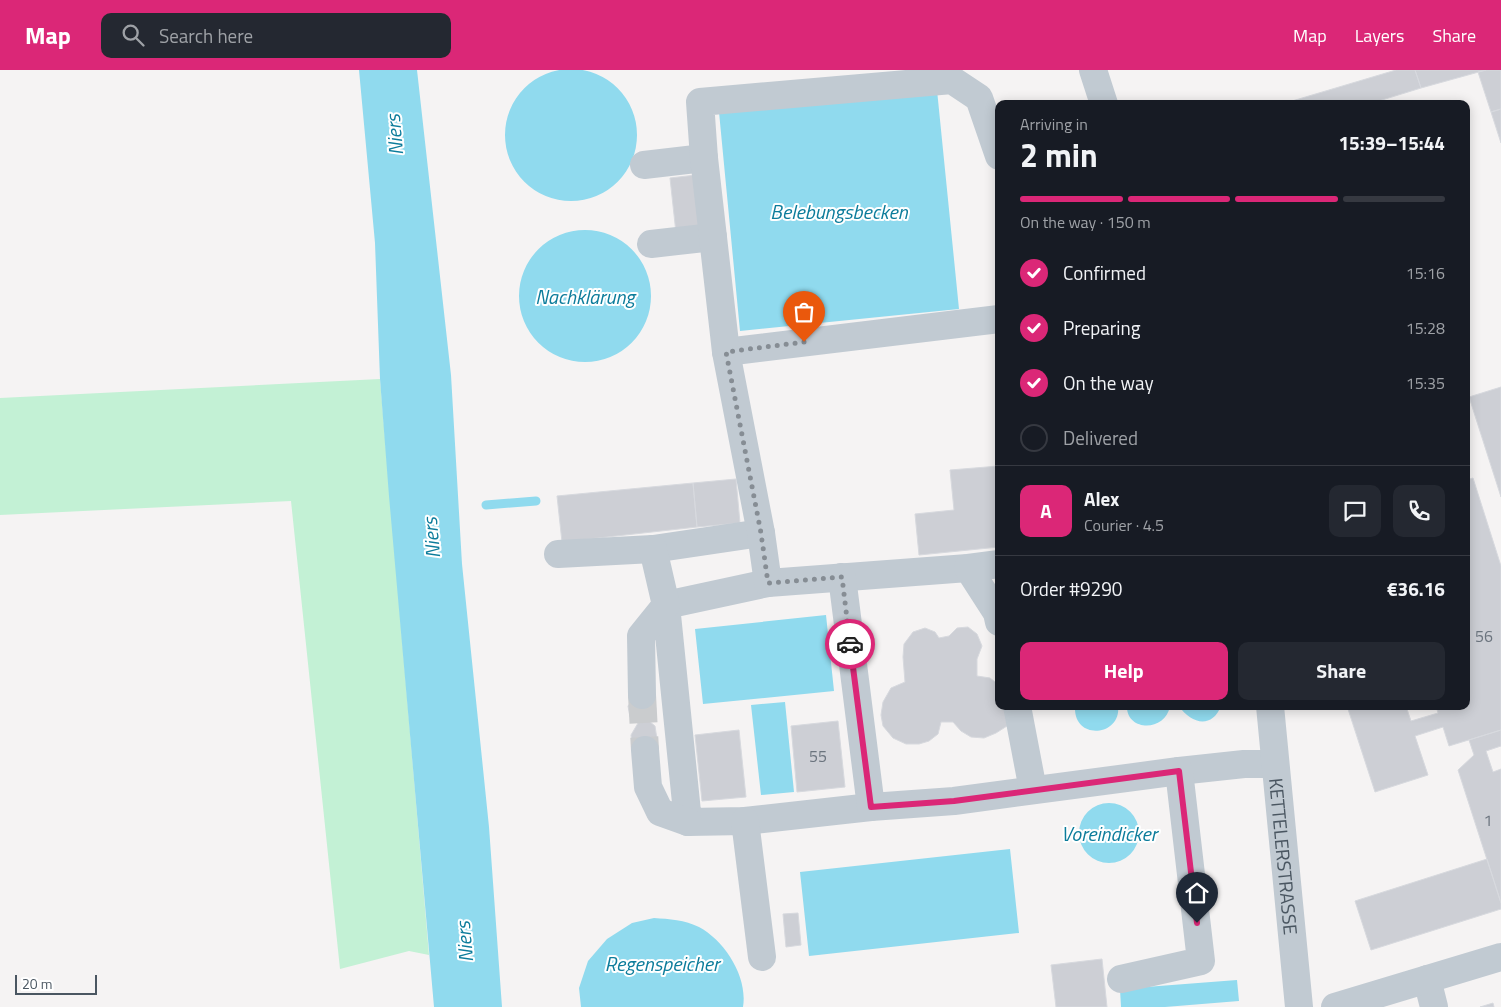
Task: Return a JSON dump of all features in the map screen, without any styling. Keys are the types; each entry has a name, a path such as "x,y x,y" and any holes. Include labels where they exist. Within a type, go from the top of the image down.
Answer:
{"street":[{"path":"1093,70 1103,100"},
{"path":"768,583 761,533 726,352 704,158 700,102 952,80 979,98 995,144"},
{"path":"644,165 704,158"},
{"path":"651,244 713,237"},
{"path":"726,352 995,319"},
{"path":"558,554 653,549 761,533"},
{"path":"653,549 666,605 688,822"},
{"path":"642,695 641,636 666,605 768,583 995,565"},
{"path":"968,568 995,610"},
{"path":"842,577 871,807"},
{"path":"1018,710 1034,790"},
{"name":"KETTELERSTRASSE","path":"1270,710 1299,1007"},
{"path":"645,750 648,787 660,812 688,822 745,821 871,807 954,801 1179,771 1244,764 1275,764"},
{"path":"1121,979 1202,962 1179,771"},
{"path":"745,821 762,957"},
{"path":"1335,1007 1501,957"},
{"path":"1427,979 1434,1007"}],"green space":[{"path":"380,379 429,955 409,951 340,969 291,501 0,515 0,398"}],"water":[{"path":"571,69 584,70 596,74 618,88 632,110 636,122 636,148 632,160 618,182 596,196 584,200 571,201 558,200 546,196 524,182 510,160 506,148 505,135 506,122 510,110 524,88 546,74 558,70"},
{"name":"Niers","path":"359,70 417,70 451,375 462,564 489,827 502,1007 434,1007 389,496 380,379 375,243"},
{"name":"Belebungsbecken","path":"937,90 959,309 740,331 719,112"},
{"name":"Nachklärung","path":"585,230 598,231 610,235 632,249 646,271 650,283 650,309 646,321 632,343 610,357 598,361 585,362 572,361 560,357 538,343 524,321 520,309 519,296 520,283 524,271 538,249 560,235 572,231"},
{"path":"826,615 834,691 703,704 695,629"},
{"path":"785,702 794,792 761,795 751,705"},
{"path":"1075,710 1118,710 1113,724 1106,729 1097,731 1089,730 1081,725 1076,718"},
{"path":"1128,710 1169,710 1161,721 1146,726 1133,720"},
{"path":"1182,710 1219,710 1207,721 1195,720"},
{"name":"Voreindicker","path":"1103,803 1115,803 1131,811 1137,821 1139,833 1137,845 1131,855 1115,863 1103,863 1087,855 1079,839 1079,827 1087,811"},
{"path":"1010,849 1019,933 809,956 800,872"},
{"name":"Regenspeicher","path":"654,918 677,920 694,925 709,933 718,941 733,961 738,972 744,996 743,1007 581,1007 579,988 588,961 607,939 632,923"},
{"path":"1237,980 1239,1001 1165,1007 1121,1007 1120,989"}],"building":[{"path":"1396,70 1415,70 1421,88 1382,100 1295,100"},
{"path":"1415,70 1486,70 1421,88"},
{"path":"1501,70 1501,109 1491,112 1478,72"},
{"path":"1501,109 1501,143 1491,112"},
{"path":"696,175 702,230 676,233 670,178"},
{"path":"1501,387 1501,497 1470,400 1470,397"},
{"path":"995,466 995,547 919,555 915,514 954,510 950,470"},
{"path":"1473,478 1501,566 1501,730 1449,746 1443,727 1415,736 1428,775 1375,792 1348,710 1407,710 1411,721 1438,713 1437,710 1470,710 1470,479"},
{"path":"736,479 740,523 697,527 693,483"},
{"path":"693,483 697,527 562,542 557,496"},
{"path":"968,627 977,634 982,646 977,659 977,676 990,678 995,682 995,710 1010,710 1007,726 984,738 971,737 961,731 953,722 941,722 938,734 929,741 919,744 906,744 893,738 883,726 881,715 883,702 891,688 905,682 904,644 913,632 925,628 935,632 939,638 949,636 957,628"},
{"path":"634,698 654,701 655,716 649,721 655,726 657,739 653,748 639,748 632,743 631,735 638,723 630,717 628,706"},
{"path":"838,721 845,787 797,792 791,726"},
{"path":"739,730 746,797 702,801 695,735"},
{"path":"1501,730 1501,746 1486,751 1493,772 1501,769 1501,903 1458,770 1474,755 1469,740"},
{"path":"1487,859 1501,903 1501,909 1371,950 1355,901"},
{"path":"798,913 801,945 786,947 783,914"},
{"path":"1102,959 1107,1007 1056,1007 1051,965"},
{"path":"1493,1003 1494,1007 1480,1007"}],"waterway":[{"path":"486,505 536,501"}],"tunnel":[{"path":"642,695 645,750"}],"way so far":[{"path":"804,342 726,352 738,406 768,583 842,577 850,644"}],"route":[{"path":"850,644 871,807 954,801 1179,771 1197,923"}]}
